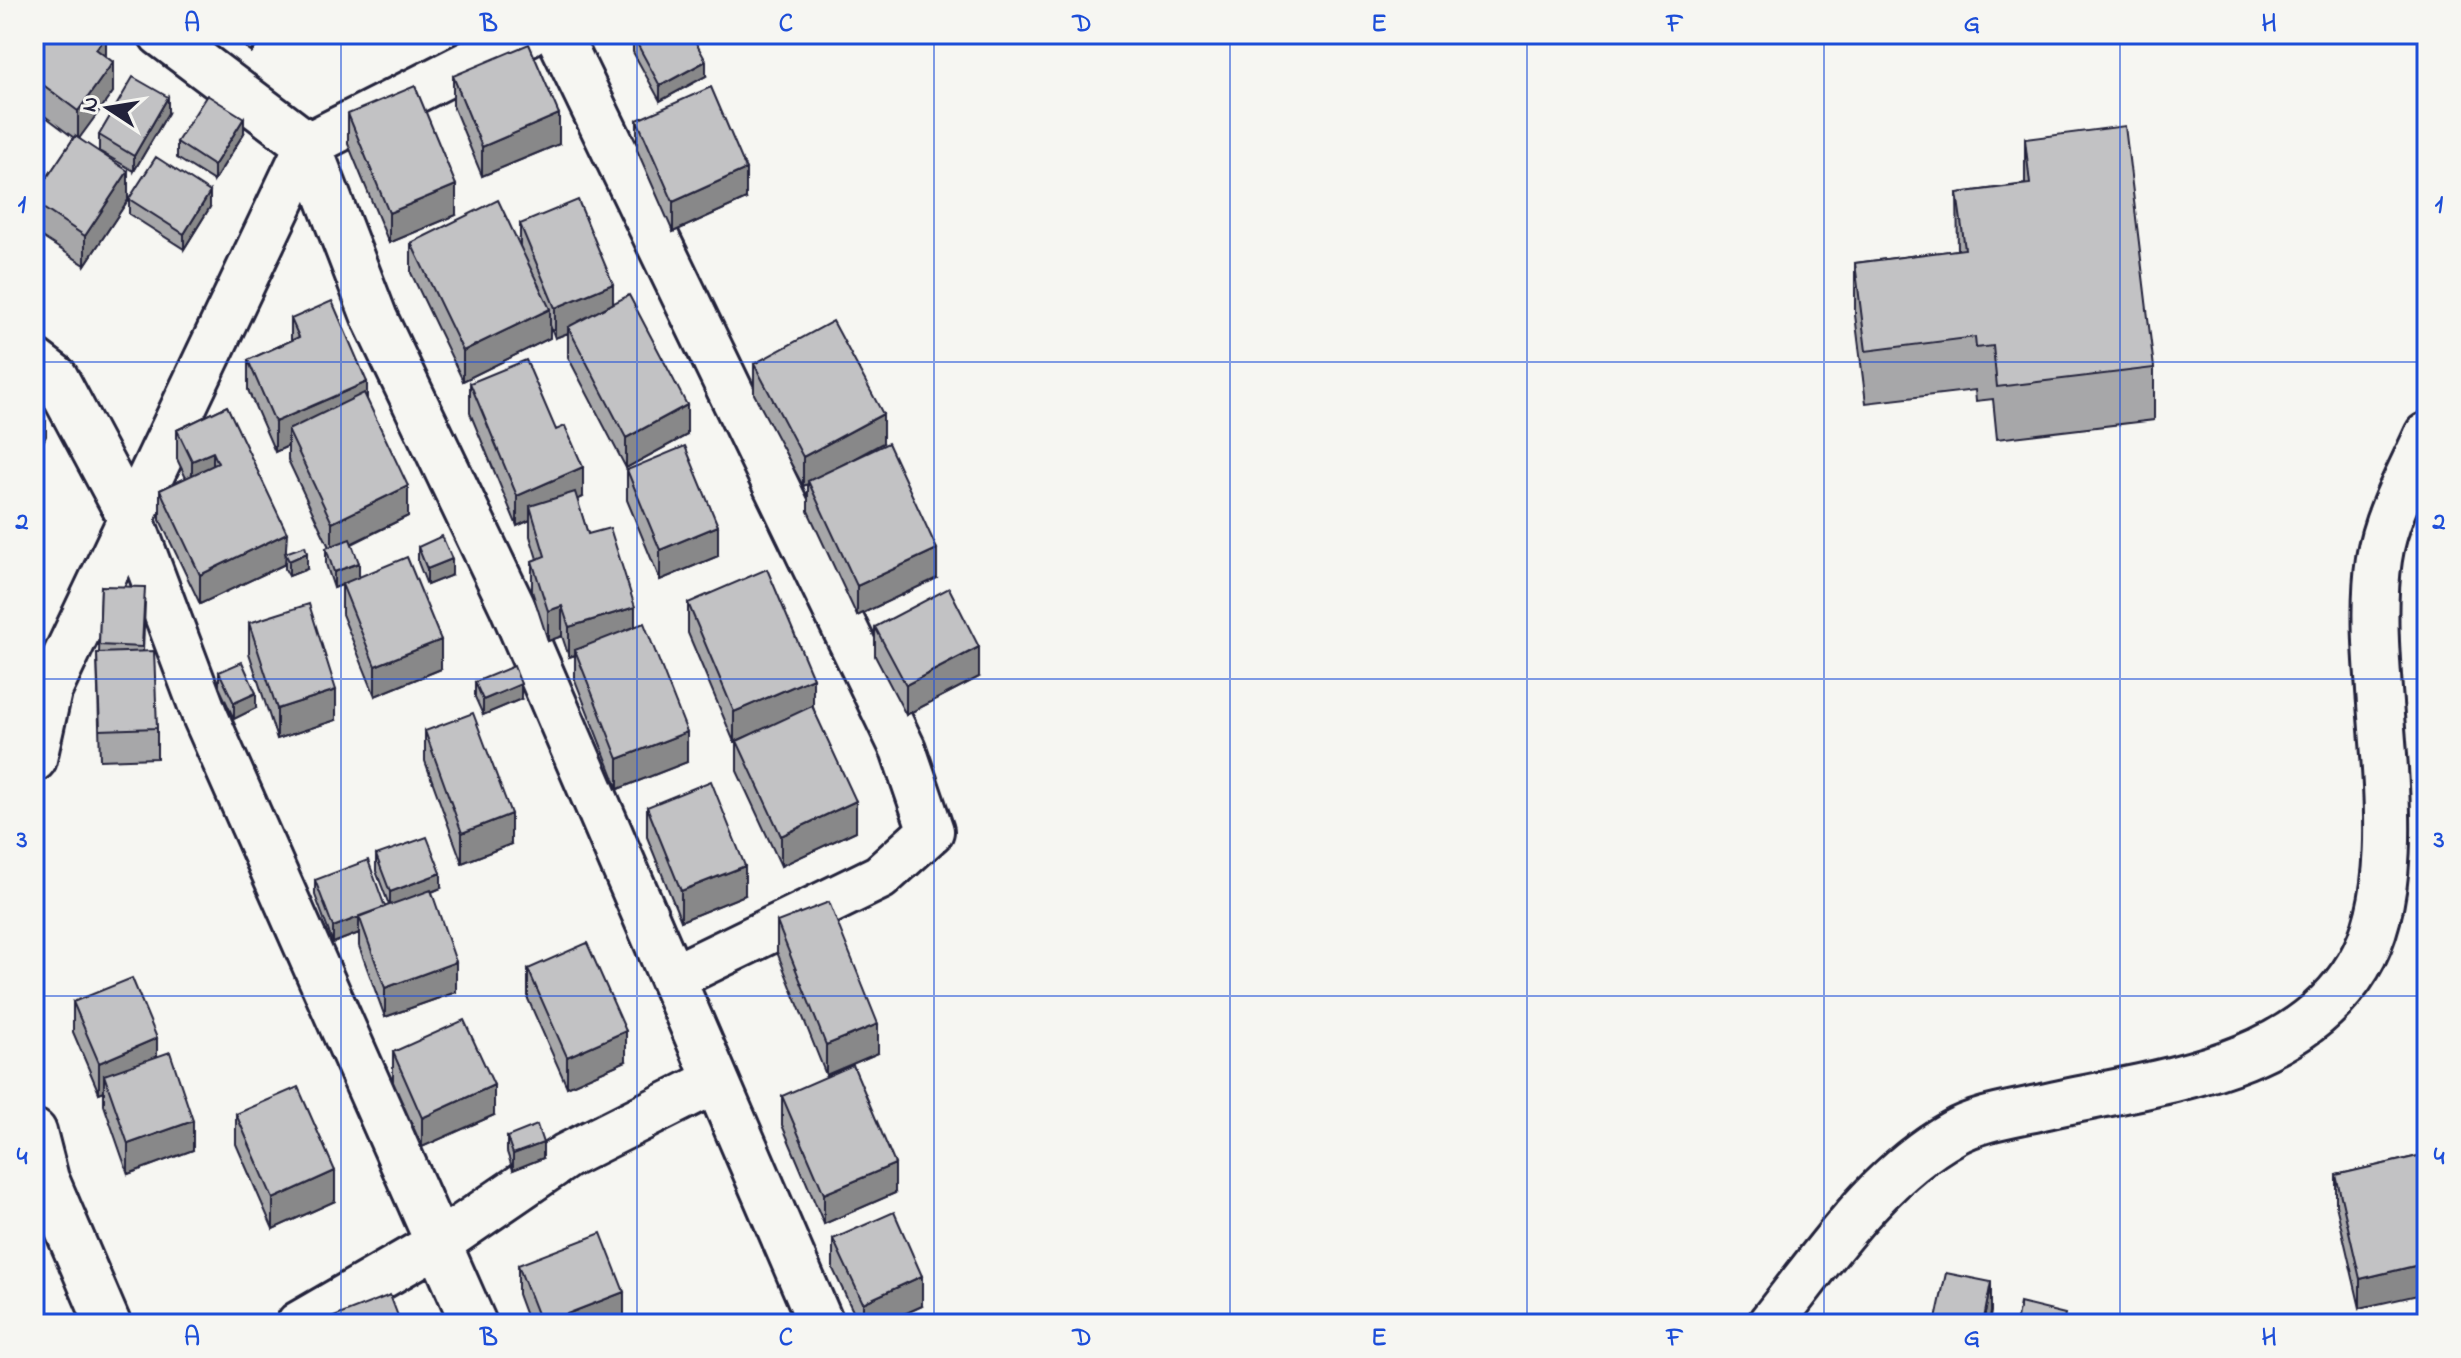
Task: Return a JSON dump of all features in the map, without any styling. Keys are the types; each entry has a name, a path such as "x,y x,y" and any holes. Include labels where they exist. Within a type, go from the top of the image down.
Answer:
{"street":[{"path":"161,34 308,145 375,319 512,606 821,1324"},
{"path":"34,759 49,691 308,145 527,34"},
{"path":"558,34 903,749 931,831 880,877 672,978"},
{"path":"34,361 55,377 131,519 205,716 474,1324"},
{"path":"1770,1324 1857,1216 1905,1166 1955,1131 2018,1112 2235,1063 2286,1039 2331,1004 2359,964 2377,916 2388,856 2375,637 2379,557 2427,435"},
{"path":"299,1324 439,1243 566,1156 715,1081"},
{"path":"34,1132 46,1179 108,1324"}],"building":[{"path":"34,34 106,36 96,49 113,62 78,111 34,78"},
{"path":"691,34 706,61 660,86 633,36"},
{"path":"529,44 559,114 482,147 453,76"},
{"path":"133,77 168,97 134,156 99,135"},
{"path":"415,86 456,185 389,213 348,114"},
{"path":"711,87 746,169 673,202 637,120"},
{"path":"207,95 244,118 214,166 177,142"},
{"path":"2125,126 2154,368 1997,387 1993,346 1976,348 1975,337 1866,351 1855,263 1965,249 1957,193 2030,184 2025,139"},
{"path":"75,136 128,171 85,236 34,202 34,197"},
{"path":"156,157 210,192 184,234 129,199"},
{"path":"498,200 550,309 463,351 411,243"},
{"path":"578,200 613,284 555,308 520,224"},
{"path":"629,295 687,405 626,438 568,327"},
{"path":"332,301 367,382 275,422 248,360 299,337 291,319"},
{"path":"833,321 883,414 803,457 754,364"},
{"path":"526,360 556,430 565,426 583,467 517,496 470,383"},
{"path":"364,393 408,486 332,523 288,430"},
{"path":"227,406 287,533 200,575 160,490 218,463 213,452 192,461 177,430"},
{"path":"34,416 46,421 34,447"},
{"path":"888,443 937,549 857,586 808,481"},
{"path":"685,446 718,526 660,550 627,470"},
{"path":"575,492 588,534 610,528 635,607 569,627 562,606 548,611 532,561 545,556 530,506"},
{"path":"442,536 452,559 427,569 418,547"},
{"path":"350,539 359,563 334,572 326,548"},
{"path":"305,546 307,553 289,561 285,553"},
{"path":"407,557 441,640 375,666 342,584"},
{"path":"767,569 813,678 734,712 688,603"},
{"path":"101,586 145,587 142,647 99,645"},
{"path":"949,588 979,647 906,685 875,627"},
{"path":"309,604 336,690 277,709 249,623"},
{"path":"644,623 687,732 618,759 575,650"},
{"path":"154,651 157,728 100,730 97,653"},
{"path":"242,662 256,693 234,703 219,672"},
{"path":"514,666 521,684 483,700 475,682"},
{"path":"812,706 856,801 781,836 737,741"},
{"path":"473,713 511,814 462,833 425,731"},
{"path":"711,781 745,866 681,891 647,807"},
{"path":"427,837 441,873 390,892 376,855"},
{"path":"368,860 385,907 333,927 315,880"},
{"path":"431,890 456,962 385,988 359,916"},
{"path":"829,902 878,1024 826,1045 777,922"},
{"path":"587,943 626,1031 567,1057 528,969"},
{"path":"132,978 157,1038 99,1063 73,1002"},
{"path":"464,1020 494,1085 422,1118 393,1052"},
{"path":"170,1052 193,1121 128,1144 104,1075"},
{"path":"853,1065 895,1164 824,1194 782,1096"},
{"path":"298,1087 335,1171 273,1199 236,1114"},
{"path":"537,1125 543,1143 513,1154 507,1137"},
{"path":"2427,1154 2427,1263 2360,1279 2336,1175"},
{"path":"894,1212 922,1276 863,1303 833,1239"},
{"path":"601,1233 624,1292 541,1324 518,1265"},
{"path":"1946,1273 1991,1282 1983,1324 1935,1324"},
{"path":"390,1295 401,1324 333,1324 331,1318"},
{"path":"2020,1303 2065,1314 2063,1324 2016,1324"},
{"path":"990,1316 993,1324 970,1324"}]}
